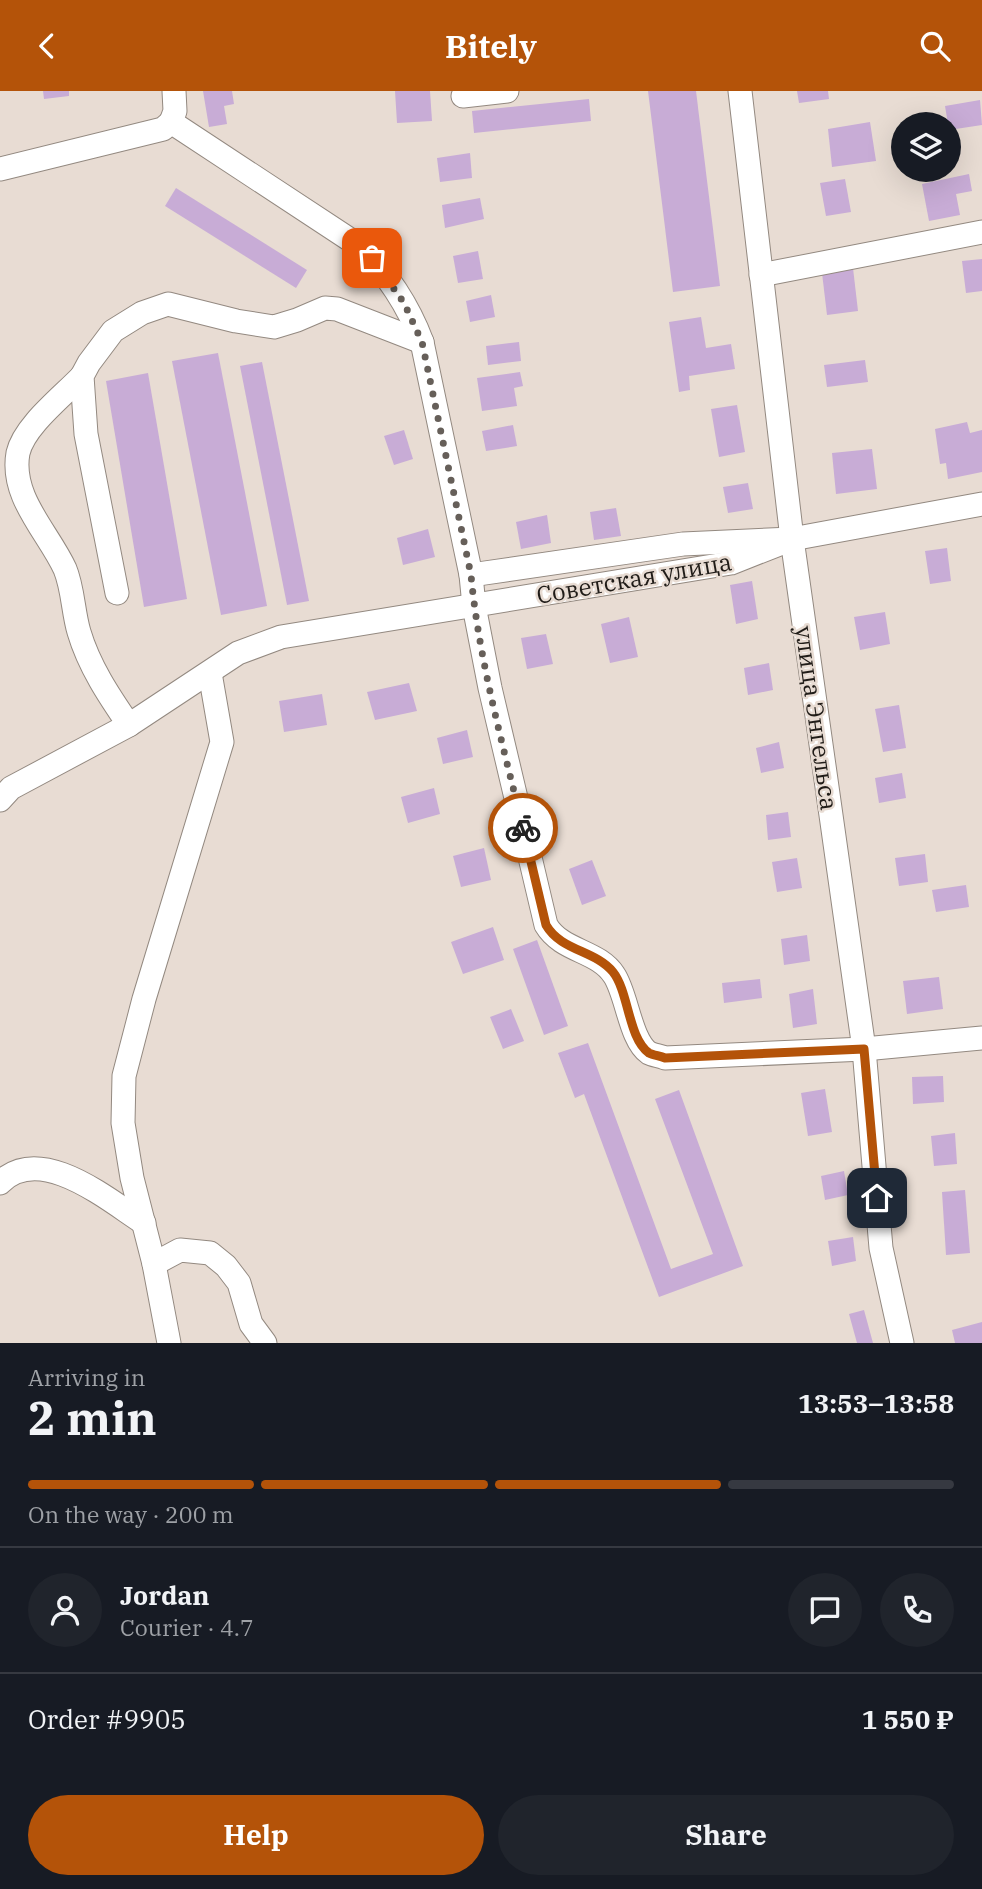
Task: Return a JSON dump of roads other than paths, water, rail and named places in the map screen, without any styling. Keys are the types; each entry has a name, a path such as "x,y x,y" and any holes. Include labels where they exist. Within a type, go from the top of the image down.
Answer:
{"street":[{"path":"0,169 163,129 172,122 175,111 174,91"},
{"path":"463,96 507,91"},
{"name":"улица Энгельса","path":"740,91 792,539 864,1049 881,1248 902,1343"},
{"path":"172,122 358,245 372,258 404,303 422,342 471,575 474,606 490,688 546,925 552,935 562,943 602,962 613,973 639,1041 649,1053 665,1058 864,1049 982,1038"},
{"path":"761,275 982,232"},
{"path":"130,725 101,684 79,633 65,571 29,507 18,481 18,452 29,431 82,376 113,331 142,313 168,304 236,321 274,327 324,308 337,309 422,342"},
{"path":"82,376 86,434 117,593"},
{"name":"Советская улица","path":"471,575 683,544 792,539 982,504"},
{"name":"Советская улица","path":"0,800 11,788 130,725 238,653 281,637 731,563 792,539"},
{"path":"169,1343 154,1264 132,1178 124,1123 124,1076 144,999 222,742 210,673"},
{"path":"0,1183 18,1170 49,1169 79,1180 144,1223"},
{"path":"154,1264 180,1250 210,1253 226,1266 239,1283 251,1324 265,1343"}]}
